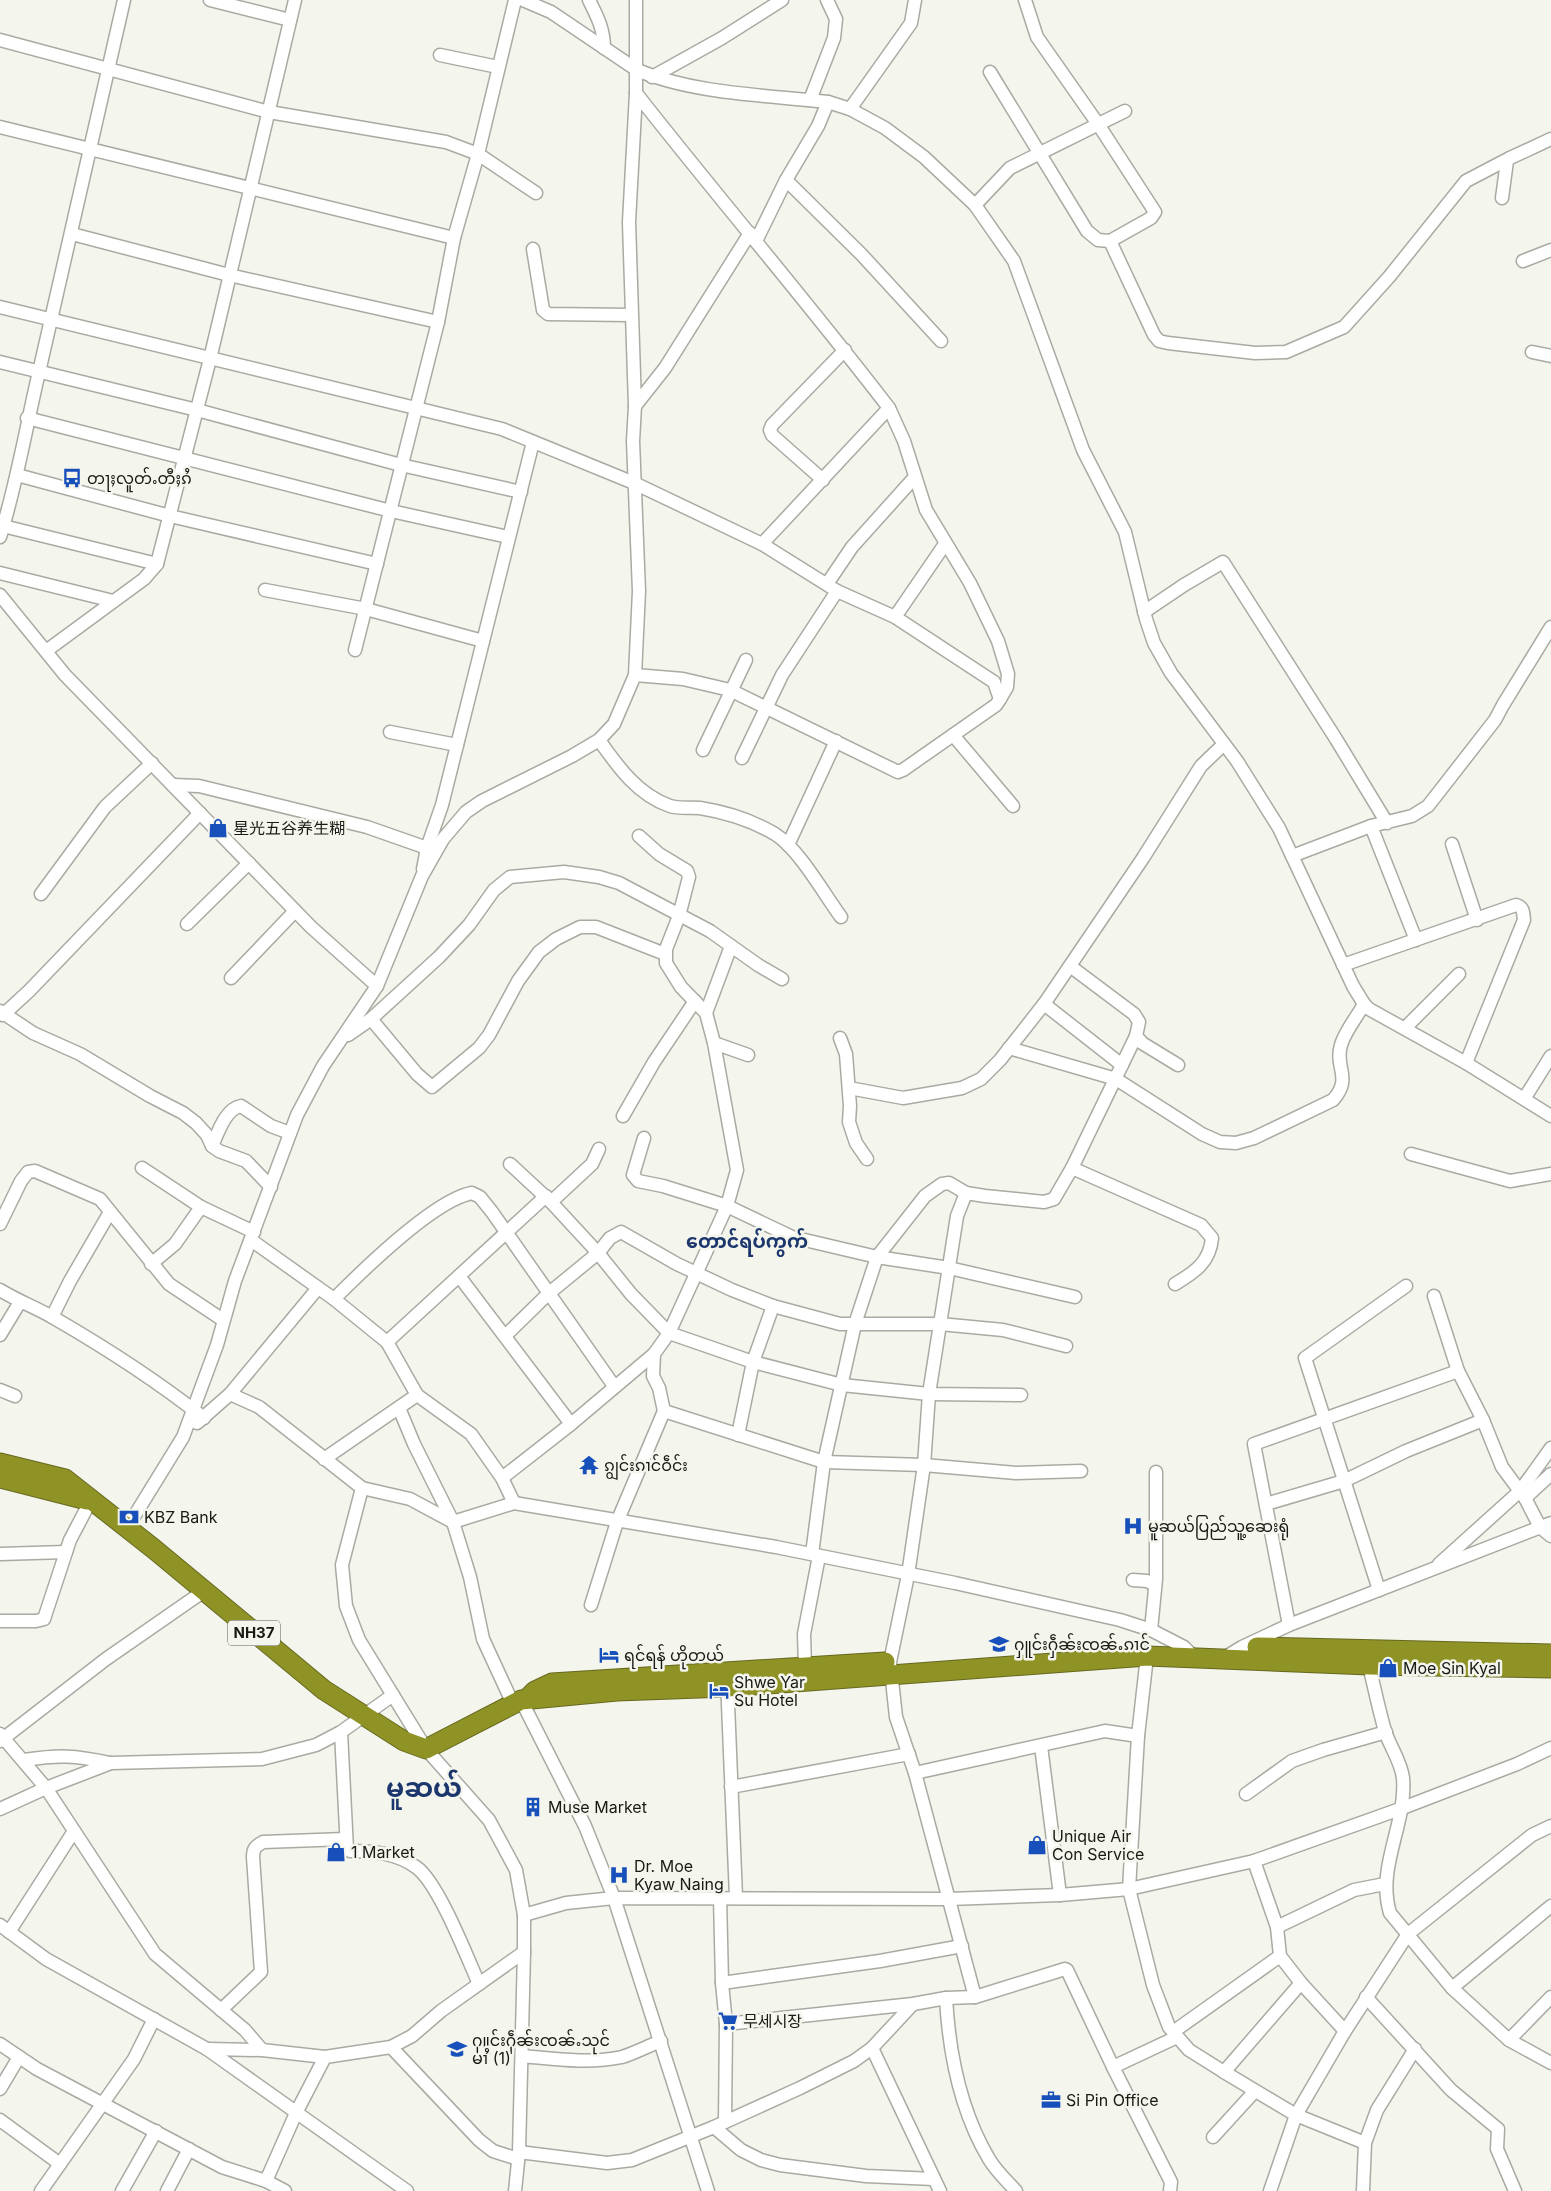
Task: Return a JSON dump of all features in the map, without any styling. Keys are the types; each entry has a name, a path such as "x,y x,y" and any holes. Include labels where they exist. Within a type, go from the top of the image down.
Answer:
{"highway":[{"name":"NH37","path":"0,1463 65,1479 324,1690 404,1741 426,1749"},
{"name":"NH37","path":"0,1478 91,1500"},
{"path":"727,1680 806,1667 891,1669 1148,1644 1224,1658 1551,1654"},
{"path":"426,1749 520,1701 727,1680 891,1669 1147,1656 1242,1646 1369,1657 1551,1668"}],"street":[{"path":"124,0 72,234 28,418 13,497 2,532 157,564"},
{"path":"210,0 290,20"},
{"path":"46,651 144,579 157,564 210,359 295,0"},
{"path":"356,650 438,322 454,238 478,154 515,0"},
{"path":"523,0 551,12 637,70 652,77 683,86 828,102 850,109 885,128 924,157 975,205 1014,261 1083,450 1124,532 1144,612 1154,643 1171,673 1252,784 1279,828 1343,965 1364,1004 1466,1062 1551,1116"},
{"path":"589,0 601,23 604,35 604,48"},
{"path":"127,1528 182,1437 217,1345 223,1320 252,1236 301,1106 340,1041 377,986 422,876 443,839 466,812 482,801 572,756 598,740 614,724 635,675 639,591 634,483 633,441 635,406 629,222 637,70 636,0"},
{"path":"652,77 722,38 782,0"},
{"path":"810,100 834,38 836,19 827,0"},
{"path":"850,109 911,23 915,0"},
{"path":"990,72 1087,231 1098,240 1110,240 1151,218 1155,212 1098,124 1037,37 1025,0"},
{"path":"0,40 269,112 446,142 478,154 536,193"},
{"path":"440,55 498,67"},
{"path":"635,675 683,679 730,690 898,772 904,770 996,705 1007,687 1008,674 998,641 970,583 926,510 914,478 904,441 889,408 845,350 706,182 636,93"},
{"path":"635,406 665,368 753,237 818,126 828,102"},
{"path":"975,205 1010,168 1038,152 1126,111"},
{"path":"0,127 454,238"},
{"path":"1110,240 1154,335 1160,342 1255,353 1286,352 1344,327 1389,277 1466,181 1551,139"},
{"path":"1502,198 1505,168 1510,158"},
{"path":"786,180 861,254 941,341"},
{"path":"72,234 229,275 438,322"},
{"path":"533,249 543,310 548,314 631,315"},
{"path":"1523,261 1551,250"},
{"path":"0,307 502,429 634,483 762,544 832,587 895,617 994,682 1000,698"},
{"path":"823,480 772,435 770,430 772,425 845,350"},
{"path":"1532,352 1551,356"},
{"path":"0,362 197,410 402,465 521,492"},
{"path":"762,544 889,408"},
{"path":"28,418 217,468 391,511 508,537"},
{"path":"422,876 426,848 442,805 533,442"},
{"path":"16,475 170,516 378,564"},
{"path":"742,758 782,675 832,587 852,547 914,478"},
{"path":"895,617 945,544"},
{"path":"1144,612 1184,584 1224,562 1387,823"},
{"path":"0,573 113,601"},
{"path":"265,590 366,609 483,641"},
{"path":"0,595 65,675 295,911 377,986"},
{"path":"1292,856 1371,826 1412,816 1428,806 1496,720 1551,626"},
{"path":"703,750 730,690 746,660"},
{"path":"390,732 457,745"},
{"path":"953,735 1013,806"},
{"path":"598,740 623,774 645,792 671,806 725,812 775,834 788,845 841,917"},
{"path":"788,845 836,741"},
{"path":"849,1088 903,1098 962,1088 981,1079 1010,1048 1044,1004 1143,858 1201,766 1224,744"},
{"path":"41,894 105,807 152,763"},
{"path":"174,785 199,786 367,827 426,848"},
{"path":"200,813 35,985 2,1013 33,1034 80,1054 135,1088 183,1113 207,1135 212,1146 246,1161 271,1186"},
{"path":"1371,826 1416,940"},
{"path":"502,1478 571,1424 654,1354 669,1333 727,1206 737,1170 714,1043 706,1013 670,972 665,954 689,881 687,871 659,854 639,836"},
{"path":"1452,844 1477,920"},
{"path":"187,924 249,863"},
{"path":"340,1041 372,1019 439,957 469,925 494,890 510,877 564,872 599,877 619,883 710,931 758,965 782,979"},
{"path":"1343,965 1516,905 1523,910 1524,920 1466,1062"},
{"path":"231,978 295,911"},
{"path":"372,1019 417,1074 432,1087 479,1048 489,1035 518,981 538,952 556,939 580,928 596,927 665,954"},
{"path":"706,1013 732,946"},
{"path":"806,1667 804,1634 816,1555 824,1462 855,1324 877,1257 926,1196 937,1187 949,1183 966,1192 1044,1202 1054,1199 1072,1168 1136,1036 1139,1022 1134,1014 1070,966"},
{"path":"1404,1028 1459,974"},
{"path":"623,1116 654,1062 695,1001"},
{"path":"1044,1004 1122,1065"},
{"path":"1010,1048 1116,1079 1202,1134 1220,1142 1236,1143 1254,1138 1333,1100 1341,1091 1344,1075 1339,1066 1341,1044 1364,1004"},
{"path":"1136,1036 1142,1043 1178,1065"},
{"path":"840,1038 846,1054 849,1122 856,1143 867,1159"},
{"path":"714,1043 748,1055"},
{"path":"1524,1099 1551,1056"},
{"path":"212,1146 230,1112 235,1107 241,1106 271,1126 290,1133"},
{"path":"644,1138 633,1175 635,1179 727,1206 792,1237 877,1257 949,1268 1075,1297"},
{"path":"387,1342 506,1232 592,1164 599,1149"},
{"path":"1411,1154 1510,1180 1551,1174"},
{"path":"510,1164 548,1199 598,1253 631,1294 669,1333 753,1362 842,1385 928,1394 1020,1395"},
{"path":"142,1168 201,1207 252,1236 387,1342 417,1395 471,1434 502,1478 514,1503"},
{"path":"1072,1168 1201,1225 1212,1238 1210,1252 1189,1275 1176,1284"},
{"path":"0,1224 21,1181 28,1172 35,1171 100,1199 106,1204 110,1212 169,1284 223,1320"},
{"path":"966,1192 956,1216 928,1394 924,1464 908,1575 891,1669 896,1717 915,1773 975,1998"},
{"path":"334,1299 360,1273 427,1217 465,1194 472,1193 480,1197 506,1232 614,1386"},
{"path":"151,1264 174,1244 201,1207"},
{"path":"52,1317 70,1281 110,1212"},
{"path":"505,1336 548,1294 598,1253 610,1238 620,1232 676,1264 732,1290 773,1306 840,1324 940,1324 1004,1330 1066,1346"},
{"path":"459,1276 571,1424"},
{"path":"1379,1590 1304,1358 1406,1286"},
{"path":"182,1437 230,1394 318,1288"},
{"path":"0,1290 52,1317 134,1367 204,1418"},
{"path":"1434,1296 1458,1371 1483,1420 1502,1467 1546,1525 1551,1536"},
{"path":"0,1335 20,1302"},
{"path":"738,1435 753,1362 773,1306"},
{"path":"591,1605 617,1522 664,1411 660,1388 653,1376 654,1354"},
{"path":"1289,1625 1254,1444 1458,1371"},
{"path":"0,1390 15,1396"},
{"path":"230,1394 259,1407 362,1488 410,1499 453,1522 514,1503 816,1555 955,1583 1120,1620 1151,1630 1189,1652"},
{"path":"324,1459 417,1395"},
{"path":"399,1408 414,1444 453,1522 470,1577 483,1639 520,1701 585,1826 614,1898 708,2191"},
{"path":"664,1411 824,1462 924,1464 1016,1473 1081,1471"},
{"path":"1266,1504 1344,1481 1406,1452 1483,1420"},
{"path":"1523,1494 1551,1448"},
{"path":"1151,1630 1156,1585 1156,1472"},
{"path":"1431,1570 1523,1494 1551,1474"},
{"path":"362,1488 342,1565 346,1606 359,1640 426,1749 489,1820 516,1870 524,1915 524,1952 519,2155 515,2191"},
{"path":"0,1621 36,1621 44,1619 70,1540 91,1500"},
{"path":"1224,1658 1242,1646 1289,1625 1546,1525"},
{"path":"0,1554 66,1552"},
{"path":"1133,1580 1147,1581 1156,1585"},
{"path":"204,1591 106,1659 1,1737 24,1760 46,1788 155,1954 245,2030 262,2050"},
{"path":"1147,1656 1138,1736 1129,1889 1152,1985 1169,2027 1189,2050 1255,2091 1296,2115 1365,2143"},
{"path":"1369,1657 1386,1732 1401,1768 1403,1779 1400,1809 1385,1884 1390,1912 1452,1988 1509,2040 1551,2063"},
{"path":"727,1680 736,1897"},
{"path":"24,1760 56,1755 79,1756 110,1763 262,1759 316,1745 341,1732 393,1695"},
{"path":"915,1773 1105,1731 1138,1736"},
{"path":"341,1732 346,1846 350,1851 376,1851 394,1855 417,1867 436,1890 479,1984"},
{"path":"1246,1794 1292,1760 1386,1732"},
{"path":"1041,1746 1060,1895"},
{"path":"524,1915 566,1903 614,1898 949,1899 1060,1895 1129,1889 1254,1861 1400,1809 1516,1764 1551,1748"},
{"path":"731,1787 909,1754"},
{"path":"0,1810 46,1788 110,1763"},
{"path":"1270,2191 1296,2115 1366,1997 1408,1934 1532,1835 1551,1826"},
{"path":"74,1831 4,1928 46,1959 207,2049 407,2191"},
{"path":"220,2010 261,1972 253,1850 263,1842 346,1839"},
{"path":"1254,1861 1277,1927 1280,1956 1345,2031"},
{"path":"1277,1927 1354,1890 1385,1884"},
{"path":"720,1897 722,1984 726,2024 719,2125 741,2150 760,2160 780,2165 866,2176 934,2179"},
{"path":"1452,1988 1551,1906"},
{"path":"722,1984 880,1961 962,1946"},
{"path":"207,2049 262,2050 325,2057 391,2047 412,2036 442,2011 524,1952"},
{"path":"1113,2067 1175,2034 1280,1956"},
{"path":"726,2024 913,2004 946,1998 975,1998 1063,1968 1068,1970 1113,2067 1171,2182 1170,2191"},
{"path":"1224,2072 1302,1983"},
{"path":"1366,1997 1451,2090 1498,2129 1497,2149 1515,2191"},
{"path":"1509,2040 1551,1997"},
{"path":"946,1998 948,2033 962,2094 972,2124 990,2160 1016,2191"},
{"path":"391,2047 480,2140 493,2151 607,2163 632,2160 719,2125 854,2061 872,2048 913,2004"},
{"path":"41,2191 134,2059 154,2019"},
{"path":"522,2056 582,2061 599,2060 623,2056 661,2041"},
{"path":"0,2044 37,2069 222,2167 266,2181 285,2191"},
{"path":"872,2048 940,2191"},
{"path":"1363,2191 1365,2143 1377,2110 1415,2049"},
{"path":"0,2089 19,2057"},
{"path":"266,2181 296,2113 325,2057"},
{"path":"1213,2136 1255,2091"},
{"path":"0,2120 60,2164"},
{"path":"122,2191 156,2131"},
{"path":"167,2191 189,2149"}],"place":[{"name":"တႃႈလူတ်ႉတီႈၵႆ","path":"72,478"},
{"name":"星光五谷养生糊","path":"218,828"},
{"name":"ၵျွင်းၵၢင်ဝဵင်း","path":"589,1465"},
{"name":"KBZ Bank","path":"129,1517"},
{"name":"မူဆယ်ပြည်သူ့ဆေးရုံ","path":"1133,1526"},
{"name":"ႁူင်းႁဵၼ်းၸၼ်ႉၵၢင်","path":"999,1644"},
{"name":"ရင်ရန် ဟိုတယ်","path":"609,1655"},
{"name":"Moe Sin Kyal","path":"1388,1668"},
{"name":"Shwe Yar Su Hotel","path":"719,1691"},
{"name":"Muse Market","path":"533,1807"},
{"name":"Unique Air Con Service","path":"1037,1845"},
{"name":"1 Market","path":"336,1852"},
{"name":"Dr. Moe Kyaw Naing","path":"619,1875"},
{"name":"무세시장","path":"728,2021"},
{"name":"ႁူင်းႁဵၼ်းၸၼ်ႉသုင် မၢႆ (1)","path":"457,2049"},
{"name":"Si Pin Office","path":"1051,2100"}],"district":[{"name":"တောင်ရပ်ကွက်","path":"747,1241"},
{"name":"မူဆယ်","path":"424,1788"}]}
